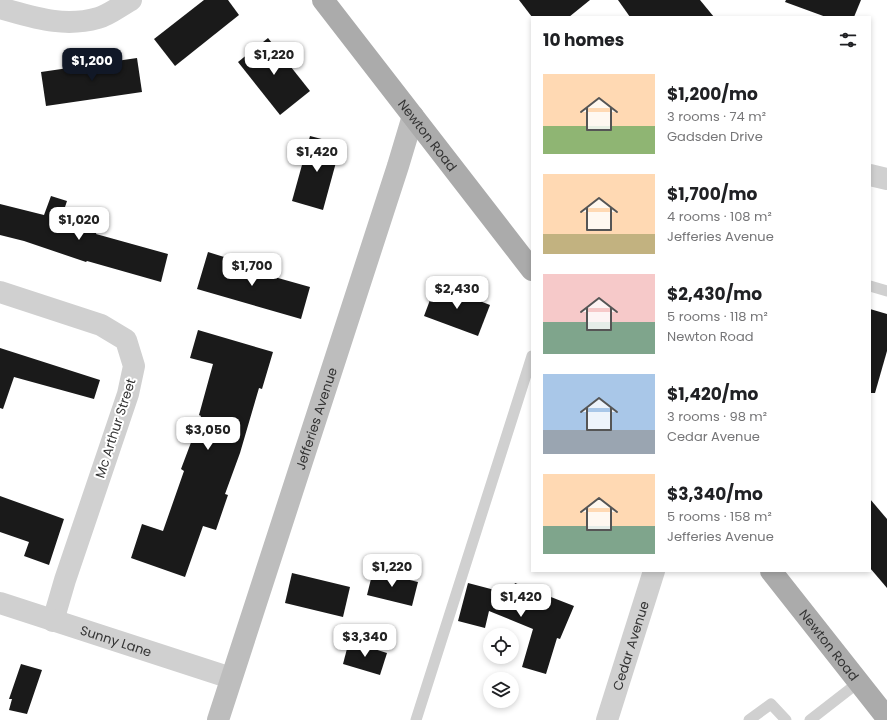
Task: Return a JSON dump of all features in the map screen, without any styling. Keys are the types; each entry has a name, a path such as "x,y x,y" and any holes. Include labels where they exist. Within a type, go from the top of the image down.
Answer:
{"main road":[{"name":"Newton Road","path":"323,0 531,269"},
{"name":"Newton Road","path":"772,572 887,718"}],"street":[{"path":"0,8 52,22 69,22 98,18 130,0"},
{"name":"Jefferies Avenue","path":"218,720 413,116"},
{"path":"871,175 887,179"},
{"name":"Mc Arthur Street","path":"0,292 101,324 126,340 134,366 128,394 65,580 53,621"},
{"name":"Cedar Avenue","path":"606,720 654,572"},
{"name":"Sunny Lane","path":"0,603 231,678"}],"lane":[{"path":"871,286 887,291"},
{"path":"416,720 531,359"},
{"path":"810,720 859,682"},
{"path":"750,720 771,704 786,720"}],"building":[{"path":"204,0 228,0 239,15 175,66 154,39"},
{"path":"519,0 590,0 570,16 531,16"},
{"path":"618,0 700,0 713,16 629,16"},
{"path":"786,0 861,0 854,16 823,16 785,2"},
{"path":"268,38 310,91 280,115 238,62"},
{"path":"137,58 142,92 46,106 41,72"},
{"path":"310,136 341,144 323,210 292,201"},
{"path":"51,196 67,201 61,219 97,231 96,234 168,254 161,282 87,261 86,262 24,241 0,235 0,204 44,215"},
{"path":"208,252 237,261 235,266 310,287 301,319 197,289"},
{"path":"436,284 490,305 478,336 424,316"},
{"path":"871,309 887,314 887,351 875,393 871,393"},
{"path":"198,330 273,352 262,389 259,388 240,453 225,494 228,495 216,530 203,526 185,577 131,558 142,524 163,531 184,471 181,469 201,416 199,415 213,364 190,358"},
{"path":"0,348 100,380 94,399 14,377 3,409 0,408"},
{"path":"0,496 64,519 49,565 24,556 29,542 0,532"},
{"path":"871,500 887,519 887,588 871,569"},
{"path":"373,571 418,582 412,606 367,595"},
{"path":"292,573 350,587 343,617 285,603"},
{"path":"468,583 510,594 515,583 574,606 560,639 557,638 546,674 522,667 533,629 489,611 485,628 458,621"},
{"path":"349,641 387,653 380,675 343,664"},
{"path":"21,664 42,670 27,714 9,710 12,699 9,699"}]}
